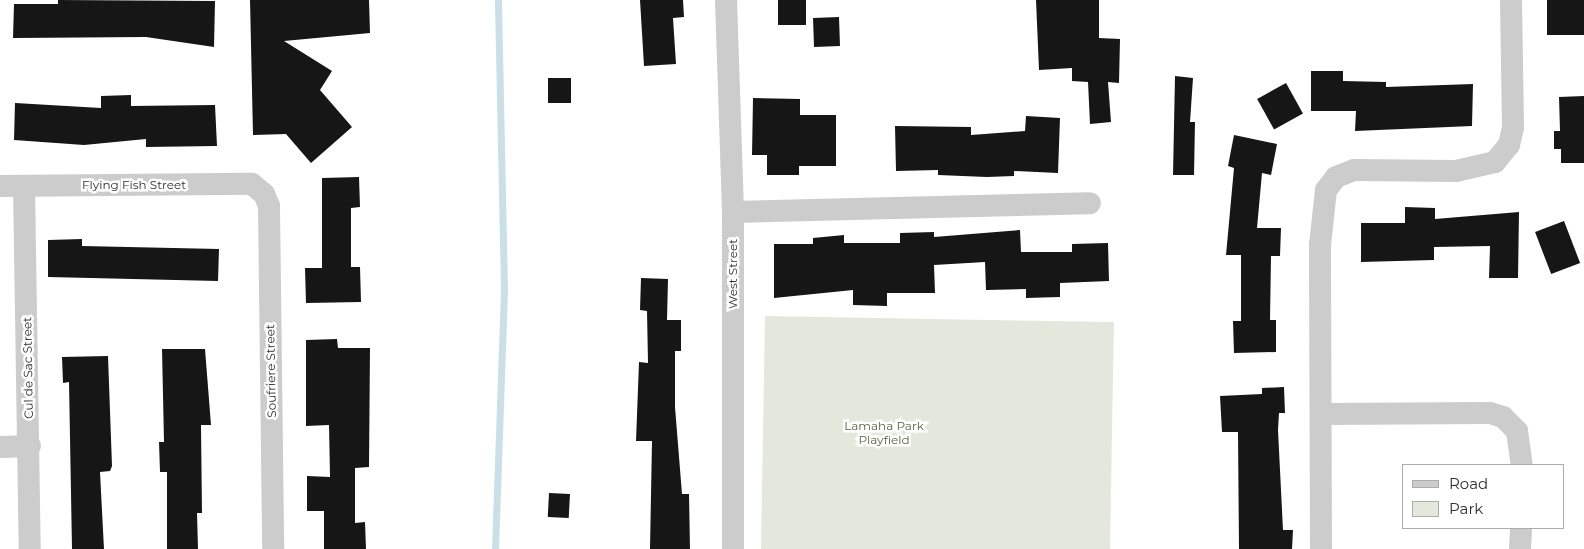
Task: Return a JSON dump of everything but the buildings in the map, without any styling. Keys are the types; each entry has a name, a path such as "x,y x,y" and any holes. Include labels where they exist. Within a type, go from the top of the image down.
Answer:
{"street":[{"name":"West Street","path":"726,0 733,212 733,549"},
{"path":"1321,549 1320,245 1326,190 1336,177 1354,170 1456,171 1495,162 1509,145 1513,127 1511,0"},
{"name":"Flying Fish Street","path":"0,186 252,184 264,194"},
{"name":"Cul de Sac Street","path":"24,186 30,446 30,549"},
{"name":"Soufriere Street","path":"264,194 269,206 273,549"},
{"path":"733,212 1090,203"},
{"path":"1321,414 1490,413 1503,417 1517,431 1522,464"},
{"path":"0,447 30,446"},
{"path":"1520,549 1521,529"}],"green space":[{"name":"Lamaha Park Playfield","path":"765,316 1114,322 1110,549 761,549"}],"waterway":[{"path":"495,549 504,289 498,0"}]}
